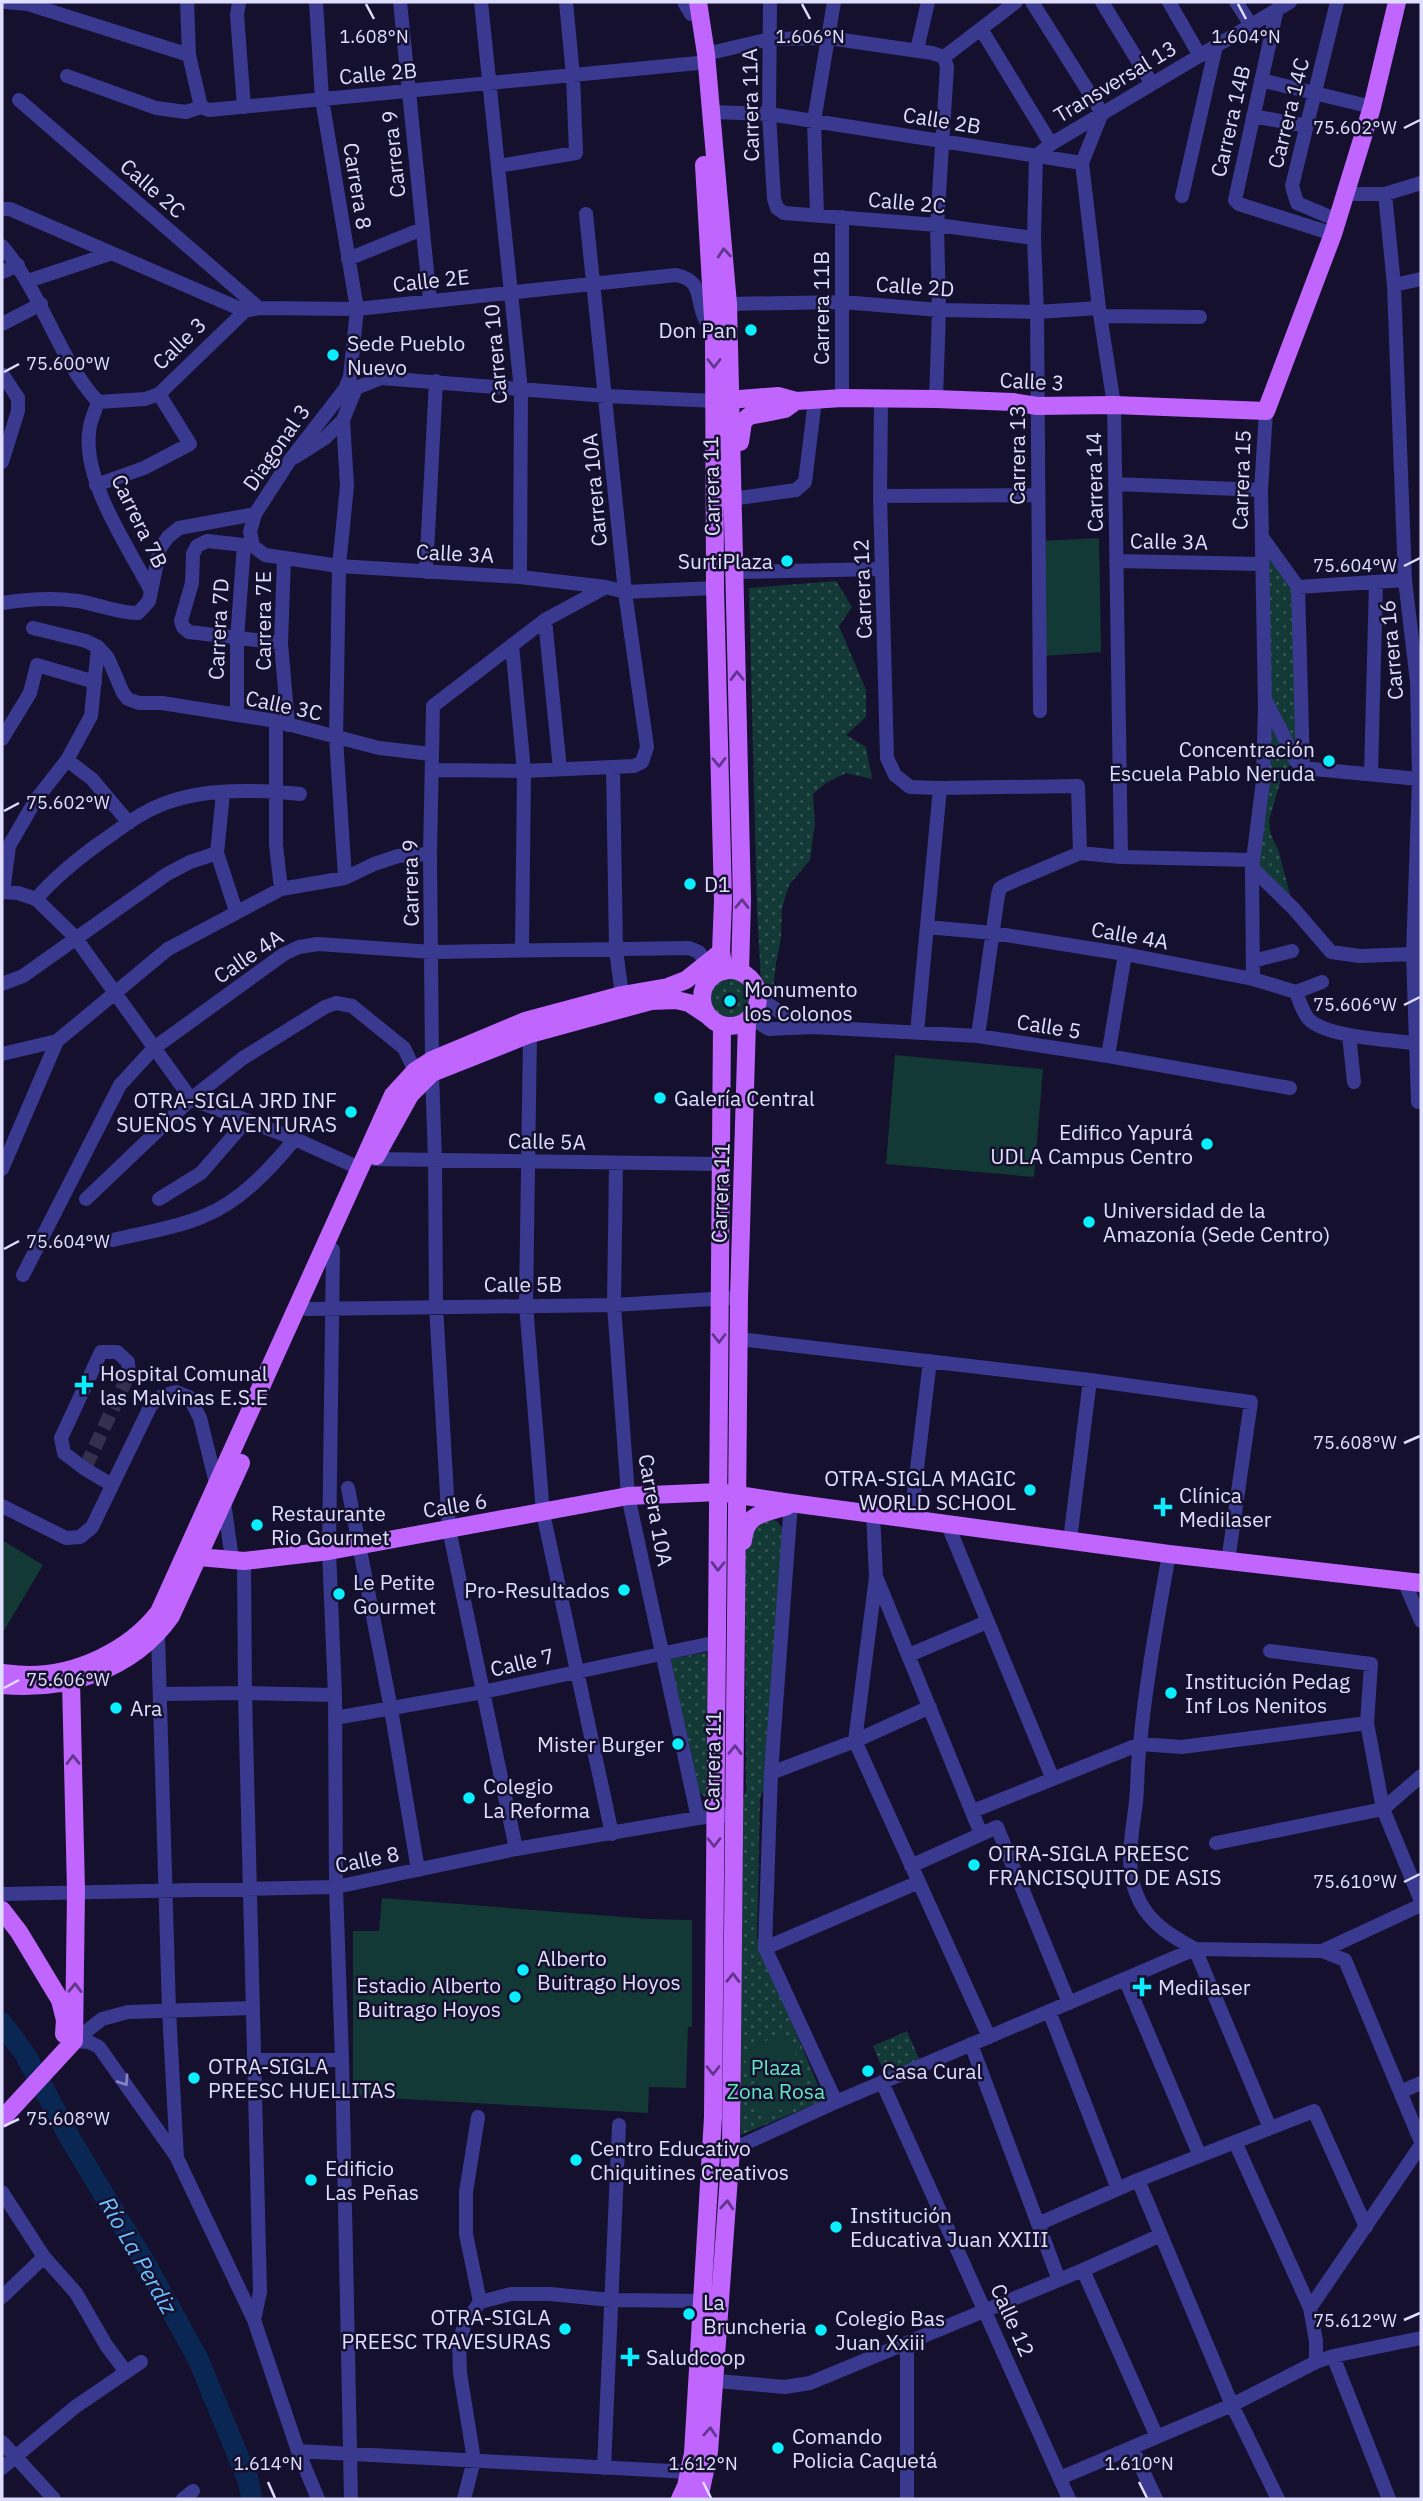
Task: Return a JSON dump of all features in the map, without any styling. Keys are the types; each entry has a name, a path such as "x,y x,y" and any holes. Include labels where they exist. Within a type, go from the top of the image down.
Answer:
{"main road":[{"name":"Carrera 15","path":"1266,411 1335,227 1372,107 1397,2"},
{"name":"Carrera 11","path":"690,5 711,112 728,303 722,335"},
{"name":"Carrera 11","path":"702,58 722,335 725,500 734,572 742,900 721,971"},
{"name":"Calle 3","path":"723,401 778,396 796,401 842,398 936,399 1013,402 1037,406 1114,405 1266,411"},
{"name":"Carrera 11","path":"721,971 723,900 715,588 733,454 723,401"},
{"name":"Calle 3","path":"733,454 741,441 743,422 749,416 785,409 796,401"},
{"path":"714,1020 702,998 703,989 721,971"},
{"path":"2,1685 27,1688 71,1681 115,1666 158,1635 171,1616 199,1557 220,1494 366,1164 426,1068 525,1021 622,995 668,987 721,971 749,978 758,998 757,1005 748,1019 739,1025 714,1020 689,1003 676,1000 651,1002 530,1034 426,1068"},
{"name":"Carrera 11","path":"699,2499 709,2452 703,2301 713,2118 706,1817 739,1339 748,1019"},
{"name":"Carrera 11","path":"680,2499 689,2472 706,2380 731,2149 737,1544 728,1493 719,1299 721,1164 714,1020"},
{"path":"2,1673 30,1675 72,1669 106,1655 131,1640 148,1627 159,1612 220,1494 307,1309 366,1164"},
{"name":"Calle 6","path":"199,1557 238,1560 329,1551 628,1496 728,1493 1169,1554 1413,1582"},
{"path":"737,1544 744,1541 744,1529 750,1520 791,1503"},
{"path":"2,2119 66,2049 76,1891 71,1681"},
{"path":"2,1910 19,1931 60,2000 65,2020 66,2049"}],"street":[{"path":"6,2 28,3 190,55"},
{"path":"187,2 190,55 201,107"},
{"path":"239,2 237,15 244,107"},
{"name":"Carrera 8","path":"316,2 322,99 357,309 353,382 342,420 347,486 340,566 336,738 345,878"},
{"name":"Carrera 9","path":"400,2 429,302"},
{"name":"Carrera 10","path":"481,2 521,390 520,578"},
{"path":"498,166 576,152 566,2"},
{"name":"Carrera 11A","path":"770,2 769,114 774,198 777,208"},
{"path":"817,215 814,121 834,2"},
{"path":"917,50 928,2"},
{"path":"936,399 939,310 937,225 947,68 944,58 1016,2"},
{"path":"1032,2 1102,113"},
{"path":"1102,2 1152,84"},
{"path":"1169,2 1200,55"},
{"path":"1236,2 1251,25"},
{"name":"Carrera 14C","path":"1335,227 1297,203 1292,186 1337,2"},
{"name":"Transversal 13","path":"1036,156 1102,113 1284,6"},
{"name":"Carrera 14B","path":"1284,6 1261,80 1235,200 1239,204 1335,227"},
{"path":"981,29 1051,144"},
{"name":"Calle 2B","path":"67,76 156,108 186,112 201,107 209,110 573,76 702,58 770,39 829,38 917,50 944,58"},
{"path":"1182,196 1216,46"},
{"path":"1261,80 1372,107"},
{"name":"Calle 2C","path":"19,100 252,309"},
{"name":"Calle 2B","path":"711,112 769,114 1082,163"},
{"name":"Carrera 14","path":"1102,113 1082,163 1114,405 1121,857"},
{"path":"1253,116 1307,126"},
{"name":"Carrera 13","path":"1036,156 1034,238 1040,711"},
{"path":"1345,194 1385,194 1421,183"},
{"name":"Carrera 16","path":"1385,194 1394,285 1405,580 1417,682 1419,779 1414,1043 1419,1092"},
{"name":"Calle 2C","path":"777,208 785,213 937,225 1034,238"},
{"name":"Calle 2E","path":"2,209 9,209 109,254 252,309 357,309 676,275 695,283 705,319 722,335"},
{"name":"Carrera 10A","path":"586,214 607,396 625,592 647,747 642,762 634,766 613,767"},
{"name":"Carrera 11B","path":"842,217 842,398"},
{"path":"348,259 422,229"},
{"path":"2,246 28,281 75,372 98,402"},
{"path":"28,281 109,254"},
{"path":"2,272 18,265"},
{"path":"1394,285 1421,279"},
{"name":"Calle 2D","path":"728,303 842,302 939,310 1100,312 1200,317"},
{"path":"2,324 41,304"},
{"name":"Calle 3","path":"98,402 145,399 159,394 252,309"},
{"path":"2,374 18,398 18,411 2,462"},
{"name":"Calle 3","path":"353,382 381,378 607,396 723,401"},
{"path":"426,572 436,381"},
{"name":"Diagonal 3","path":"248,545 255,514 290,460 353,382"},
{"path":"96,485 144,468 190,444 159,394"},
{"path":"725,500 796,490 802,486 805,482 815,400"},
{"name":"Carrera 12","path":"881,400 881,569 887,758 895,775 909,787 940,788"},
{"name":"Carrera 7B","path":"98,402 89,431 89,454 96,485 151,591"},
{"name":"Carrera 15","path":"1253,979 1252,864 1263,781 1265,697 1261,490 1266,411"},
{"path":"290,460 309,450 342,420"},
{"path":"1115,484 1261,490"},
{"path":"880,496 1038,495"},
{"path":"2,603 34,598 79,601 127,613 138,613 149,601 160,548 167,537 179,528 255,514"},
{"path":"1262,537 1298,587 1303,768"},
{"name":"Calle 3A","path":"237,639 189,632 181,621 192,583 193,554 197,545 207,541 248,545 265,555 340,566 520,578 606,587 625,592 715,588"},
{"name":"Carrera 7D","path":"237,716 237,639 248,545"},
{"name":"Carrera 7E","path":"281,888 276,845 275,791 282,723 284,559"},
{"name":"Calle 3A","path":"1116,561 1262,564"},
{"path":"734,572 881,569"},
{"path":"1298,587 1405,580"},
{"path":"1371,774 1376,582"},
{"path":"522,949 524,771 512,645 545,620 606,587"},
{"path":"545,620 560,769"},
{"path":"33,628 86,641 98,647 95,682 91,716 67,760 35,801 9,846 2,892 18,893 36,899 75,937 191,1099 366,1164"},
{"path":"237,639 281,643"},
{"name":"Carrera 9","path":"512,645 433,706 430,854 432,952 426,1068 435,1160 436,1306 449,1529 516,1849"},
{"name":"Calle 3C","path":"98,647 108,658 128,699 139,703 162,703 282,723 379,748 431,754"},
{"path":"2,739 30,693 37,665 95,682"},
{"path":"1265,697 1296,761 1303,768 1419,779"},
{"path":"67,760 92,779 129,823"},
{"path":"433,770 524,771 613,767 616,950 622,995"},
{"path":"917,1032 940,788 1078,786 1080,853"},
{"path":"36,899 59,873 129,823 168,802 194,795 223,793 275,791 300,794"},
{"path":"223,793 217,853 236,911"},
{"path":"2,984 23,976 167,874 190,862 217,853"},
{"path":"978,1036 1000,888 1080,853 1252,864 1331,952 1360,956 1417,955"},
{"path":"2,1169 57,1041 168,949 281,888 345,878 398,856 430,854"},
{"name":"Calle 4A","path":"927,927 993,933 1125,954 1253,979 1296,992"},
{"name":"Calle 4A","path":"23,1275 120,1085 154,1048 284,954 299,947 318,944 432,952 689,947 721,971"},
{"path":"1253,961 1292,951"},
{"path":"1108,1056 1125,954"},
{"path":"1322,982 1296,992 1306,1016 1314,1024 1349,1035 1414,1043"},
{"path":"758,998 800,1027"},
{"path":"86,1199 191,1099 243,1058 325,1007 336,1003 352,1006 426,1068"},
{"name":"Calle 5","path":"748,1019 769,1029 800,1027 978,1036 1290,1088"},
{"path":"530,1034 526,1305 543,1513 612,1834"},
{"path":"1349,1035 1354,1082"},
{"path":"2,1054 57,1041"},
{"path":"159,1199 201,1173 247,1120"},
{"path":"113,1240 202,1217 224,1205 269,1171 295,1139"},
{"name":"Calle 5A","path":"366,1164 435,1160 721,1164"},
{"name":"Carrera 10A","path":"616,1163 614,1305 628,1496 663,1652 706,1817"},
{"path":"333,1250 329,1551 335,1695 336,1887 352,2453 351,2499"},
{"name":"Calle 5B","path":"307,1309 614,1305 739,1298"},
{"path":"739,1339 1090,1380 1251,1402 1228,1561"},
{"path":"112,1485 64,1453 61,1438 101,1352 117,1352 128,1362 129,1374"},
{"path":"911,1518 930,1362"},
{"path":"1070,1540 1090,1380"},
{"path":"2,1506 66,1538 80,1537 92,1527 151,1405 162,1396 176,1392 189,1397 200,1418 238,1560 245,1693 256,2060 260,2292 254,2320"},
{"path":"348,1488 391,1709 418,1870"},
{"path":"791,1503 771,1773 765,1948 836,2102"},
{"path":"873,1513 876,1577 855,1741 989,2037"},
{"path":"947,1523 1052,1777"},
{"path":"1169,1554 1140,1744 1136,1803 1129,1842 1131,1875 1139,1901 1152,1920 1171,1936 1195,1949 1270,2129"},
{"path":"876,1577 981,1834"},
{"path":"1413,1582 1421,1620"},
{"path":"909,1654 987,1622"},
{"path":"158,1635 169,2010 177,2158"},
{"name":"Calle 7","path":"335,1718 483,1692 717,1642"},
{"path":"1270,1651 1371,1664 1367,1723 1383,1809 1421,1903 1322,1951"},
{"path":"160,1694 335,1695"},
{"path":"771,1773 855,1741 930,1707"},
{"path":"973,1811 1052,1777 1140,1744 1182,1747 1367,1723"},
{"path":"1216,1843 1383,1809 1421,1776"},
{"name":"Calle 8","path":"2,1894 336,1887 516,1849 706,1817 734,1815"},
{"path":"911,1866 997,1827 1069,2003"},
{"path":"765,1948 919,1882"},
{"path":"711,2159 882,2082 1195,1949 1322,1951 1345,1960 1421,2143 1310,2308"},
{"path":"1125,1979 1200,2156"},
{"path":"66,2049 102,2019 128,2012 253,2008"},
{"path":"1049,2011 1118,2189"},
{"path":"66,2049 89,2042 99,2047 177,2158 254,2320 298,2451 318,2499"},
{"path":"971,2044 1059,2280"},
{"path":"256,2060 342,2060"},
{"name":"Calle 12","path":"882,2082 1069,2499"},
{"path":"1400,2092 1421,2083"},
{"path":"1038,2224 1138,2180 1314,2111 1366,2227"},
{"path":"478,2117 466,2192 466,2234 480,2302"},
{"path":"604,2468 619,2125"},
{"path":"1235,2142 1310,2308 1316,2341 1316,2362"},
{"path":"1138,2180 1232,2405 1279,2499"},
{"path":"2,2192 44,2257 76,2292 106,2345 126,2372"},
{"path":"706,2380 785,2387 810,2383 1161,2235"},
{"path":"2,2297 44,2257"},
{"path":"1083,2270 1157,2437"},
{"path":"464,2499 474,2460 460,2373 459,2343 465,2323 480,2302 511,2294 550,2294 611,2300 703,2301"},
{"path":"1060,2478 1232,2405 1316,2362 1333,2356 1421,2339"},
{"path":"907,2344 907,2499"},
{"path":"1333,2356 1389,2499"},
{"path":"2,2468 75,2407 141,2362"},
{"path":"2,2442 54,2499"},
{"path":"1132,2448 1156,2499"},
{"path":"298,2451 689,2472"}],"green space":[{"path":"1099,538 1101,652 1043,656 1041,541"},
{"path":"1269,555 1295,593 1298,752 1281,779 1269,821 1291,898 1256,866"},
{"path":"836,581 852,607 839,626 866,690 866,717 846,735 866,747 872,779 846,773 826,783 813,794 815,823 810,860 789,885 782,908 781,939 773,991 761,980 749,588"},
{"path":"730,977 745,983 751,998 745,1013 730,1019 715,1013 709,998 715,983"},
{"path":"895,1055 1043,1069 1034,1177 886,1164"},
{"name":"Plaza Zona Rosa","path":"769,1518 778,1522 785,1532 767,1782 760,1798 757,1938 824,2100 741,2135 741,1804 746,1791 745,1534 751,1525"},
{"path":"2,1540 43,1565 2,1634"},
{"path":"707,1652 710,1791 705,1797 699,1792 670,1659"},
{"name":"Alberto Buitrago Hoyos","path":"382,1898 648,1919 692,1920 692,2027 688,2027 686,2088 649,2087 648,2113 353,2096 353,1931 379,1931"},
{"path":"907,2031 920,2061 885,2075 873,2046"},
{"path":"785,2032 799,2063 754,2082 742,2052"},
{"path":"799,2064 812,2096 763,2117 750,2085"}],"waterway":[{"name":"Río La Perdiz","path":"2,2023 25,2054 71,2140 148,2268 198,2359 248,2480 252,2499"}],"tunnel":[{"path":"86,1466 129,1374"}],"place":[{"name":"Don Pan","path":"751,330"},
{"name":"Sede Pueblo Nuevo","path":"333,355"},
{"name":"SurtiPlaza","path":"787,561"},
{"name":"Concentración Escuela Pablo Neruda","path":"1329,761"},
{"name":"D1","path":"690,884"},
{"name":"Monumento los Colonos","path":"730,1001"},
{"name":"Galería Central","path":"660,1098"},
{"name":"OTRA-SIGLA JRD INF SUEÑOS Y AVENTURAS","path":"351,1112"},
{"name":"Edifico Yapurá UDLA Campus Centro","path":"1207,1144"},
{"name":"Universidad de la Amazonía (Sede Centro)","path":"1089,1222"},
{"name":"Hospital Comunal las Malvinas E.S.E","path":"84,1385"},
{"name":"OTRA-SIGLA MAGIC WORLD SCHOOL","path":"1030,1490"},
{"name":"Clínica Medilaser","path":"1163,1507"},
{"name":"Restaurante Rio Gourmet","path":"257,1525"},
{"name":"Pro-Resultados","path":"624,1590"},
{"name":"Le Petite Gourmet","path":"339,1594"},
{"name":"Institución Pedag Inf Los Nenitos","path":"1171,1693"},
{"name":"Ara","path":"116,1708"},
{"name":"Mister Burger","path":"678,1744"},
{"name":"Colegio La Reforma","path":"469,1798"},
{"name":"OTRA-SIGLA PREESC FRANCISQUITO DE ASIS","path":"974,1865"},
{"name":"Alberto Buitrago Hoyos","path":"523,1970"},
{"name":"Medilaser","path":"1142,1987"},
{"name":"Estadio Alberto Buitrago Hoyos","path":"515,1997"},
{"name":"Casa Cural","path":"868,2071"},
{"name":"OTRA-SIGLA PREESC HUELLITAS","path":"194,2078"},
{"name":"Centro Educativo Chiquitines Creativos","path":"576,2160"},
{"name":"Edificio Las Peñas","path":"311,2180"},
{"name":"Institución Educativa Juan XXIII","path":"836,2227"},
{"name":"La Bruncheria","path":"689,2314"},
{"name":"OTRA-SIGLA PREESC TRAVESURAS","path":"565,2329"},
{"name":"Colegio Bas Juan Xxiii","path":"821,2330"},
{"name":"Saludcoop","path":"630,2357"},
{"name":"Comando Policia Caquetá","path":"778,2448"}]}
